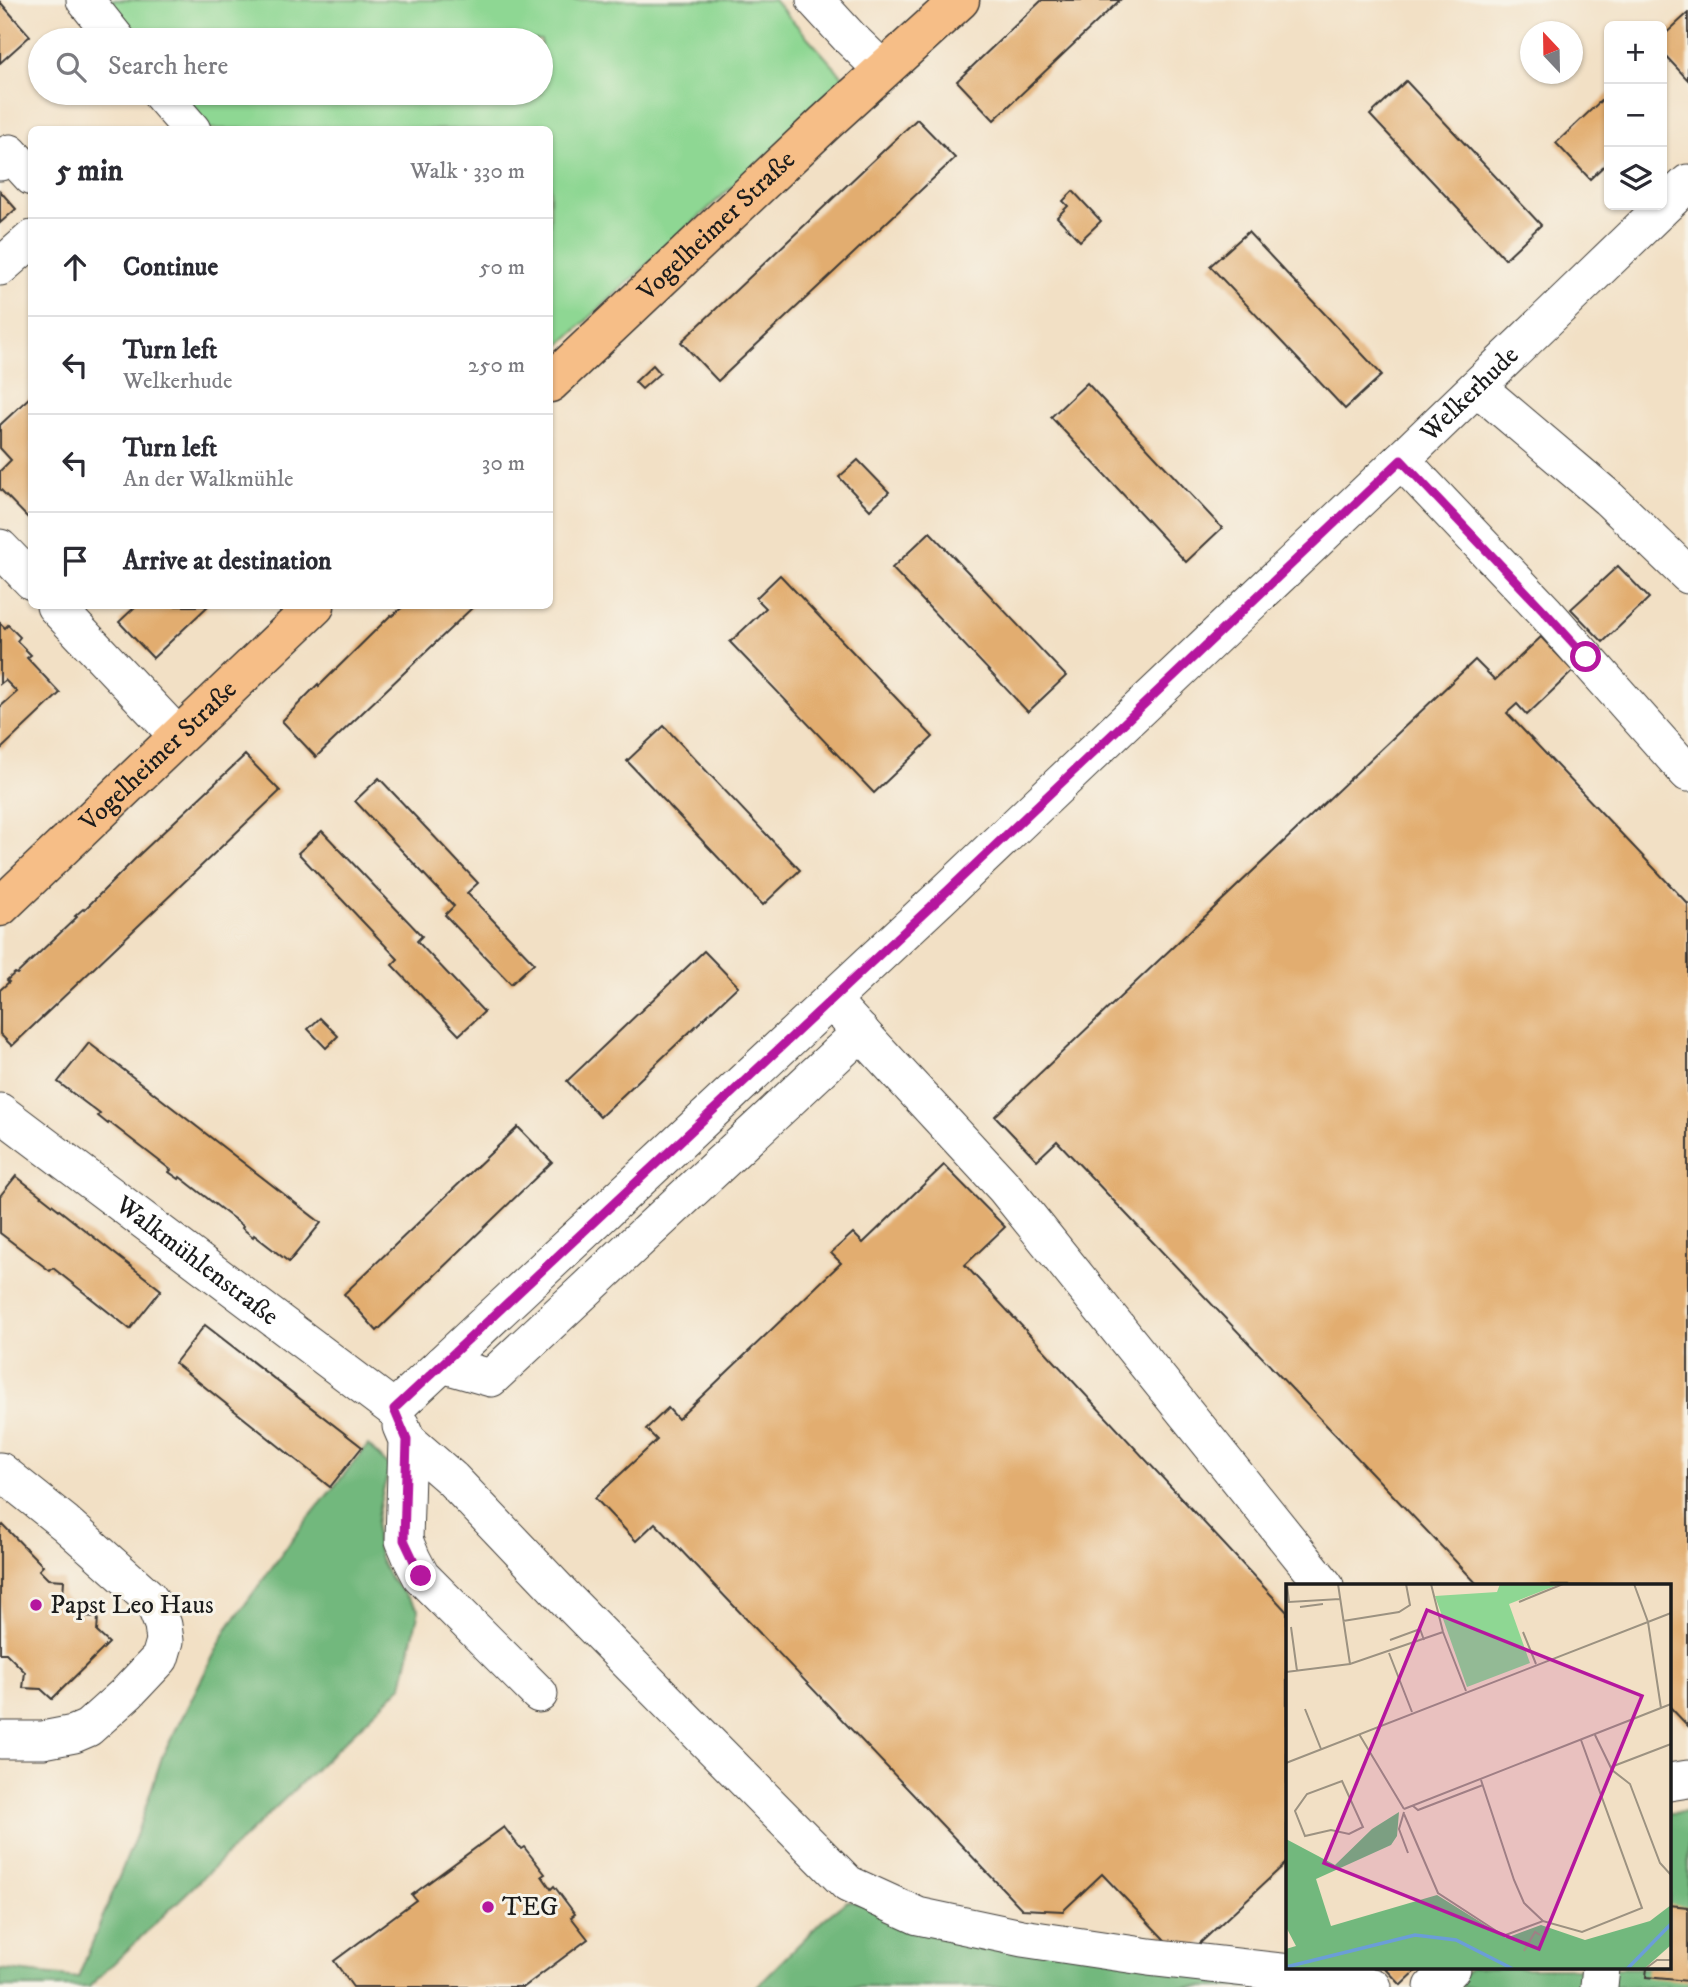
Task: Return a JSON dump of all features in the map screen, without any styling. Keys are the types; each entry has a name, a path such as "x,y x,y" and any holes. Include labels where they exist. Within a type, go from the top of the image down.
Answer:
{"main road":[{"name":"Vogelheimer Straße","path":"553,380 825,122 960,0"},
{"name":"Vogelheimer Straße","path":"0,907 312,609"}],"street":[{"path":"85,0 107,28"},
{"path":"816,0 883,70"},
{"path":"0,162 10,153 28,173"},
{"name":"Welkerhude","path":"401,1425 442,1364 1401,460 1688,183"},
{"path":"0,268 28,243"},
{"path":"1477,387 1683,562"},
{"path":"1401,460 1546,613 1688,773"},
{"path":"0,548 28,577"},
{"path":"58,609 178,736"},
{"path":"831,1000 1005,1188 1323,1584"},
{"path":"442,1364 491,1378 861,1032"},
{"name":"Walkmühlenstraße","path":"0,1112 401,1425 568,1601 848,1884 918,1916 1022,1938 1149,1957 1290,1973 1373,1987"},
{"path":"401,1425 404,1540 412,1559 421,1576 539,1694"},
{"path":"0,1471 65,1523 148,1597 158,1610 165,1641 160,1658 88,1728 74,1734 43,1740 0,1740"},
{"path":"1670,1782 1688,1779"},
{"path":"1433,1987 1451,1969"},
{"path":"1599,1987 1601,1969"}],"green space":[{"path":"94,0 774,0 847,81 553,351 553,126 196,126 178,105 553,105 553,28 116,28"},
{"path":"368,1445 390,1467 377,1520 377,1547 381,1560 387,1573 419,1610 402,1686 89,1987 0,1987 0,1969 78,1978 137,1833 162,1757 227,1629 306,1521"},
{"path":"1688,1812 1688,1987 1450,1987 1469,1969 1670,1969 1670,1813"},
{"path":"847,1901 1311,1987 756,1987 824,1919"}],"building":[{"path":"1042,0 1120,0 994,120 957,81"},
{"path":"0,2 28,34 28,38 0,63"},
{"path":"1688,13 1688,80 1667,57 1667,32"},
{"path":"1406,81 1541,225 1505,259 1370,115"},
{"path":"1604,98 1604,166 1590,179 1556,143"},
{"path":"917,119 955,158 718,381 681,342"},
{"path":"0,191 16,209 0,223"},
{"path":"1073,191 1101,221 1080,241 1057,217 1068,206 1063,201"},
{"path":"1248,232 1382,375 1345,409 1210,266"},
{"path":"653,365 660,373 642,389 635,382"},
{"path":"1087,383 1222,528 1186,562 1051,417"},
{"path":"28,399 28,518 0,489 0,471 11,460 0,448 0,425"},
{"path":"858,460 889,492 870,510 839,477"},
{"path":"930,532 1066,676 1028,712 892,568"},
{"path":"1618,566 1649,598 1603,642 1571,609"},
{"path":"780,575 933,737 874,793 730,642 766,608 756,598"},
{"path":"133,609 205,609 153,658 119,622"},
{"path":"400,609 471,609 316,757 282,721"},
{"path":"0,623 5,628 8,625 20,637 17,641 31,655 27,658 60,693 0,750 0,707 17,692 5,680 0,684"},
{"path":"1541,637 1573,671 1527,715 1517,704 1507,713 1688,904 1688,1726 1670,1707 1670,1584 1477,1584 1057,1141 1037,1160 995,1116 1475,660 1495,680"},
{"path":"664,726 800,870 763,905 627,761"},
{"path":"245,755 280,791 12,1046 0,1034 0,990 9,982 7,980 17,974"},
{"path":"379,778 478,883 467,893 534,963 511,984 445,915 454,906 355,801"},
{"path":"322,831 422,936 417,941 484,1012 459,1035 392,965 398,959 298,853"},
{"path":"704,951 738,986 600,1117 567,1081"},
{"path":"320,1018 338,1036 326,1048 308,1029"},
{"path":"89,1043 321,1223 289,1262 254,1235 253,1237 243,1226 180,1177 179,1179 169,1172 171,1170 109,1122 108,1124 98,1116 100,1114 58,1082"},
{"path":"518,1127 552,1162 377,1331 344,1294"},
{"path":"944,1165 1005,1227 965,1265 1286,1611 1286,1863 1183,1959 1102,1874 1063,1911 1022,1909 655,1523 636,1541 595,1498 657,1440 646,1429 668,1408 678,1419 841,1263 831,1253 853,1233 863,1243"},
{"path":"16,1176 161,1290 130,1329 53,1268 50,1271 0,1233 0,1196"},
{"path":"205,1325 362,1447 330,1487 175,1363"},
{"name":"Papst Leo Haus","path":"3,1525 43,1566 39,1570 48,1579 64,1580 63,1595 82,1616 98,1617 97,1632 109,1643 52,1699 41,1689 23,1688 25,1672 6,1653 0,1653 0,1528"},
{"name":"TEG","path":"504,1827 521,1849 524,1847 545,1874 542,1876 551,1889 554,1886 575,1914 571,1917 588,1939 524,1987 353,1987 334,1961 416,1900 412,1895"},
{"path":"1670,1905 1688,1907 1688,1981 1646,1977 1647,1969 1670,1969"},
{"path":"1386,1969 1418,1969 1401,1985"}],"place":[{"name":"Papst Leo Haus","path":"36,1605"},
{"name":"TEG","path":"488,1907"}],"route":[{"path":"421,1576 404,1540 407,1440 394,1409 940,898 1401,460 1586,657"}]}
